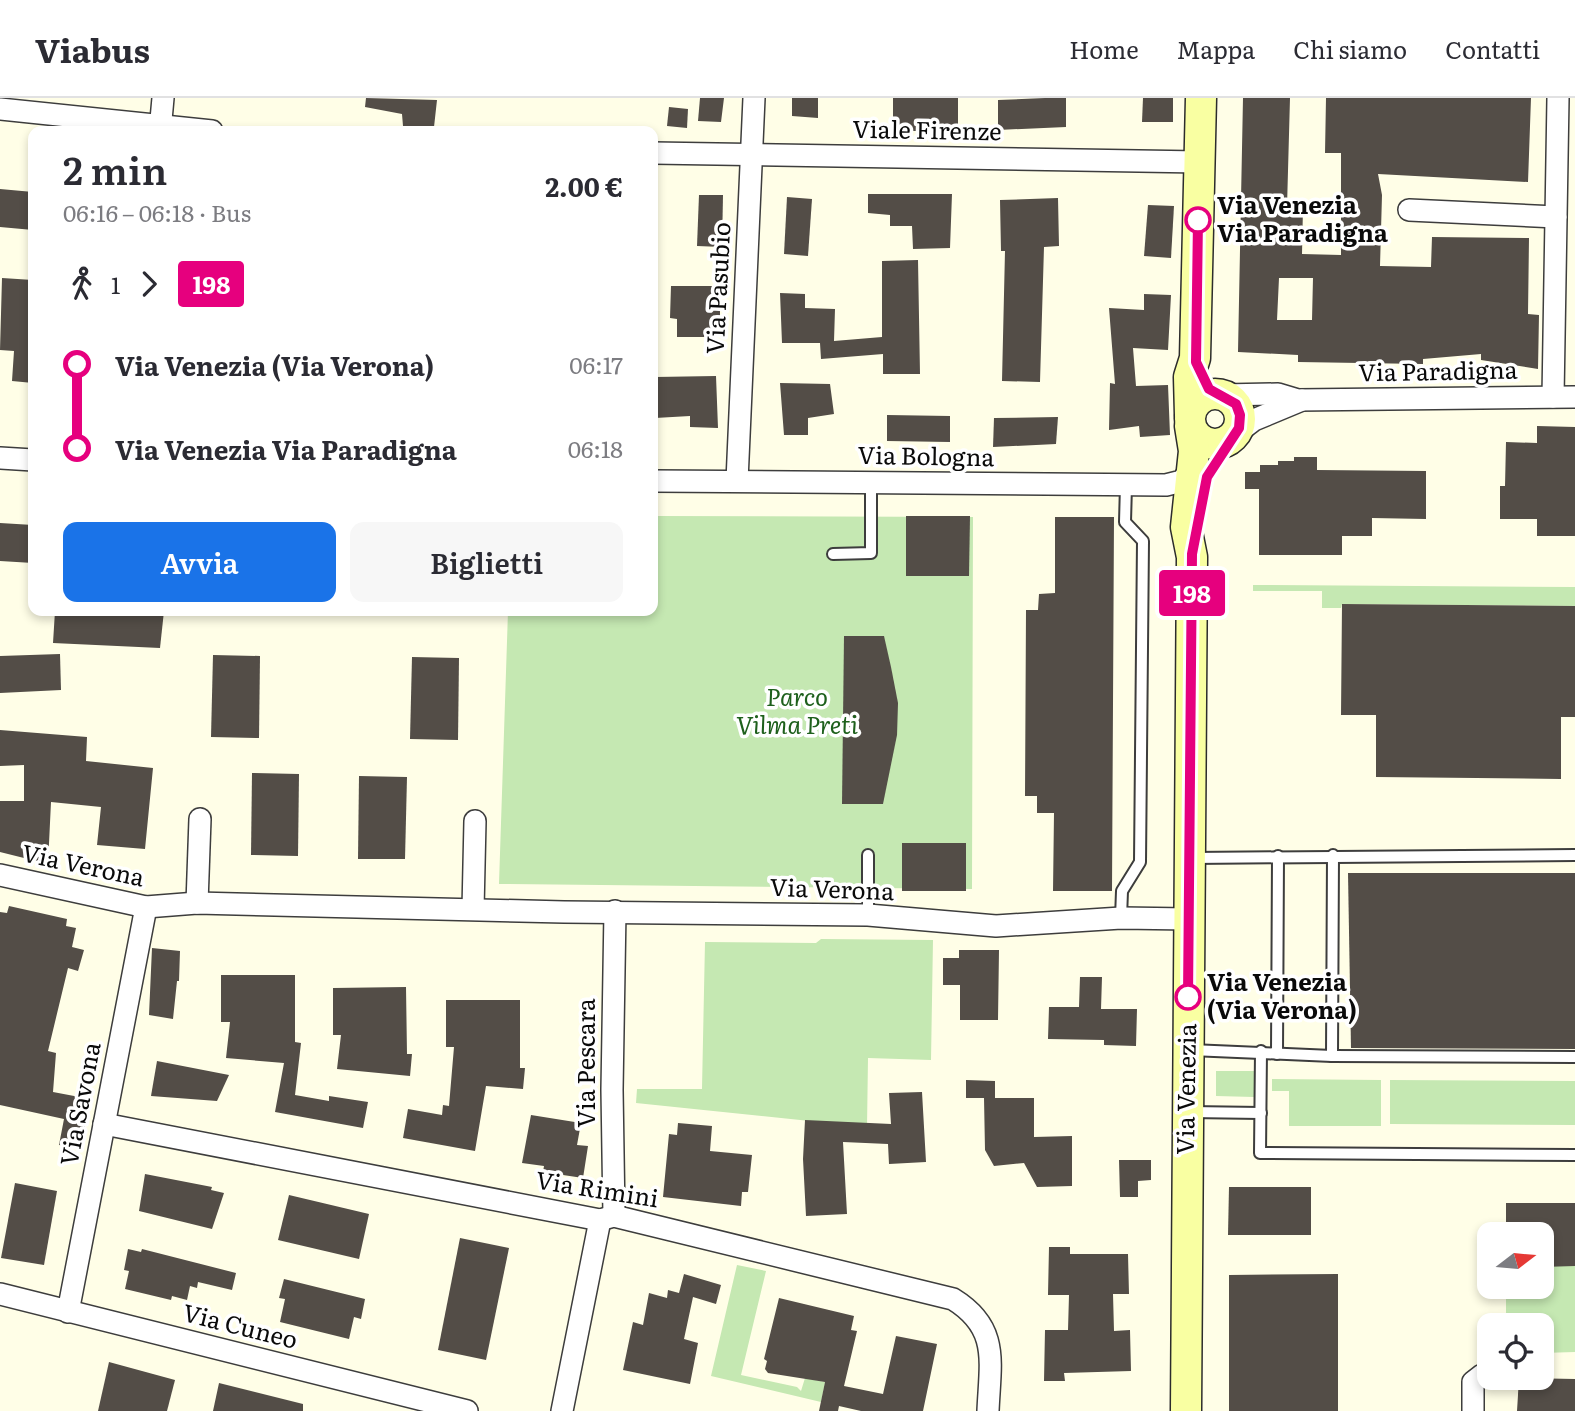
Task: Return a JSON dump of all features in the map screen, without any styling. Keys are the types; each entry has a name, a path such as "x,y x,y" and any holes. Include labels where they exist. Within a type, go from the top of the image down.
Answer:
{"street":[{"path":"160,126 163,98"},
{"name":"Via Pasubio","path":"737,481 754,98"},
{"name":"Via Venezia","path":"1192,557 1186,527 1194,451 1189,377 1195,358 1201,98"},
{"path":"1553,397 1558,98"},
{"path":"0,109 143,126"},
{"name":"Viale Firenze","path":"658,153 1199,162"},
{"path":"1409,210 1556,217"},
{"name":"Via Venezia","path":"1195,358 1207,386 1221,395"},
{"name":"Via Paradigna","path":"1221,395 1278,394 1302,400 1575,397"},
{"path":"1221,395 1239,410 1240,422 1235,435 1222,444 1210,444 1199,439 1190,421 1201,398 1221,395"},
{"name":"Via Paradigna","path":"1235,435 1254,420 1302,400"},
{"name":"Via Venezia","path":"1185,1411 1192,557 1204,486 1214,462 1235,435"},
{"path":"0,458 28,460"},
{"name":"Via Bologna","path":"658,481 1172,485 1182,481 1191,469"},
{"path":"197,903 200,818"},
{"path":"473,909 475,821"},
{"name":"Via Verona","path":"0,876 146,907 197,903 868,915 996,926 1121,918 1189,919"},
{"name":"Via Savona","path":"68,1312 146,907"},
{"name":"Via Pescara","path":"562,1411 607,1218 615,911"},
{"name":"Via Rimini","path":"104,1124 607,1218 953,1299 969,1309 983,1324 989,1344 988,1411"},
{"name":"Via Cuneo","path":"0,1294 467,1411"},
{"path":"1473,1411 1473,1382 1477,1379"}],"lane":[{"path":"833,554 871,554 871,482"},
{"path":"1121,918 1122,891 1140,862 1143,541 1125,522 1126,485"},
{"path":"868,855 868,915"},
{"path":"1332,1056 1333,855"},
{"path":"1189,858 1575,855"},
{"path":"1276,1054 1278,856"},
{"path":"1188,1049 1332,1056 1575,1057"},
{"path":"1261,1051 1260,1153 1575,1155"},
{"path":"1187,1112 1261,1113"}],"green space":[{"name":"Parco Vilma Preti","path":"658,516 973,517 972,889 499,884 508,616 658,616"},
{"path":"1253,585 1575,587 1575,606 1342,604 1341,608 1322,608 1322,591 1253,591"},
{"path":"821,939 933,940 931,1060 868,1058 867,1127 636,1103 637,1089 702,1089 705,942 816,943"},
{"path":"1216,1071 1255,1071 1254,1097 1216,1096"},
{"path":"1272,1079 1381,1080 1381,1126 1289,1126 1289,1091 1272,1091"},
{"path":"1390,1080 1575,1081 1575,1125 1390,1124"},
{"path":"737,1265 766,1271 741,1375 797,1387 801,1391 805,1378 825,1382 821,1402 711,1376"},
{"path":"1554,1265 1575,1266 1575,1352 1554,1353 1554,1313 1506,1313 1506,1299 1554,1299"}],"building":[{"path":"366,98 437,100 434,126 403,126 402,114 365,107"},
{"path":"700,98 724,98 721,122 698,121"},
{"path":"792,98 818,98 818,118 792,116"},
{"path":"893,98 958,98 958,131 893,131"},
{"path":"1066,98 1066,127 998,130 998,100"},
{"path":"1143,98 1173,98 1173,122 1142,122"},
{"path":"1243,98 1290,98 1287,207 1303,207 1302,254 1341,255 1341,153 1325,153 1326,98 1531,98 1528,182 1378,174 1382,195 1380,266 1431,267 1432,237 1529,238 1528,314 1539,315 1538,369 1481,360 1481,354 1423,359 1423,364 1298,362 1298,355 1238,352","holes":["1279,278 1313,278 1312,320 1277,320"]},
{"path":"669,107 688,109 687,128 667,126"},
{"path":"0,189 28,192 28,230 0,227"},
{"path":"868,194 952,194 950,248 913,249 912,226 890,226 890,215 868,213"},
{"path":"699,195 723,195 722,247 697,246"},
{"path":"787,197 812,199 808,256 784,254"},
{"path":"1058,198 1059,246 1044,247 1040,382 1002,381 1005,251 1001,251 1000,200"},
{"path":"1148,205 1174,206 1171,258 1144,256"},
{"path":"918,260 920,374 883,374 883,354 821,359 820,343 782,343 780,293 805,294 805,308 835,309 834,341 882,337 882,261"},
{"path":"2,278 28,280 28,383 12,381 14,351 0,350"},
{"path":"671,286 720,286 720,337 677,337 677,319 670,318"},
{"path":"1144,294 1171,295 1168,350 1133,348 1136,386 1168,385 1170,435 1140,437 1139,426 1109,430 1110,383 1115,384 1109,308 1144,310"},
{"path":"716,376 718,428 690,427 690,416 658,418 658,377"},
{"path":"780,383 830,384 834,414 808,418 808,435 784,435"},
{"path":"887,415 950,416 950,442 887,441"},
{"path":"1058,417 1056,444 993,447 994,418"},
{"path":"1537,426 1575,427 1575,536 1537,536 1537,519 1500,519 1500,486 1505,486 1506,442 1537,443"},
{"path":"1294,457 1317,457 1317,470 1426,471 1426,519 1372,518 1372,536 1342,536 1342,555 1259,555 1259,489 1245,489 1245,472 1260,472 1260,465 1278,465 1278,461 1294,461"},
{"path":"906,516 970,516 969,576 906,576"},
{"path":"1055,517 1114,517 1112,891 1053,891 1054,813 1037,813 1037,796 1025,796 1026,610 1038,610 1039,594 1055,593"},
{"path":"0,523 28,525 28,563 0,561"},
{"path":"1342,604 1575,606 1575,717 1561,717 1561,779 1376,777 1376,715 1341,715"},
{"path":"55,616 163,616 160,648 53,643"},
{"path":"844,636 884,636 898,703 897,735 883,804 842,804"},
{"path":"60,654 61,690 0,693 0,656"},
{"path":"213,655 260,656 259,738 211,737"},
{"path":"412,657 459,658 458,740 410,739"},
{"path":"0,730 87,737 86,761 153,768 145,849 97,845 101,807 51,802 48,864 0,852 0,801 24,801 24,765 0,766"},
{"path":"252,773 299,774 298,856 251,855"},
{"path":"359,776 407,777 405,859 358,859"},
{"path":"902,843 966,843 966,891 902,891"},
{"path":"1348,873 1575,873 1575,1049 1351,1048"},
{"path":"9,906 67,919 66,926 76,928 72,947 84,950 78,971 68,968 48,1051 56,1053 53,1092 90,1099 81,1148 59,1145 64,1119 0,1105 0,912 7,913"},
{"path":"152,948 180,951 173,1019 149,1015"},
{"path":"959,950 999,950 998,1020 960,1020 960,985 943,985 943,958 959,958"},
{"path":"221,975 295,975 295,1042 301,1043 295,1095 329,1101 329,1096 368,1102 363,1128 275,1112 284,1063 226,1058 230,1022 221,1022"},
{"path":"1080,977 1102,977 1101,1009 1137,1009 1136,1046 1104,1045 1104,1040 1048,1039 1049,1007 1079,1007"},
{"path":"406,987 407,1054 412,1054 410,1076 337,1069 341,1035 333,1035 333,988"},
{"path":"446,1000 520,1000 520,1068 525,1068 523,1089 486,1086 475,1151 403,1138 408,1109 442,1115 443,1105 449,1106 454,1047 446,1047"},
{"path":"157,1061 229,1075 217,1101 151,1096"},
{"path":"966,1080 995,1081 995,1098 966,1098"},
{"path":"922,1092 926,1162 889,1164 888,1144 843,1142 847,1214 806,1216 803,1159 805,1120 891,1124 889,1093"},
{"path":"984,1098 1034,1098 1034,1137 1072,1136 1072,1186 1037,1187 1024,1163 994,1166 985,1150"},
{"path":"531,1115 581,1123 577,1145 588,1146 583,1178 543,1172 544,1166 522,1163"},
{"path":"678,1123 712,1126 710,1151 752,1155 748,1192 742,1192 741,1206 663,1197 669,1134 677,1135"},
{"path":"1119,1160 1151,1160 1151,1180 1138,1181 1138,1197 1120,1197"},
{"path":"145,1174 212,1187 211,1190 224,1193 212,1229 139,1211"},
{"path":"15,1183 57,1191 44,1265 1,1258"},
{"path":"1229,1187 1311,1187 1311,1235 1228,1235"},
{"path":"289,1195 369,1214 359,1259 278,1240"},
{"path":"1506,1203 1575,1203 1575,1266 1554,1267 1554,1222 1506,1222"},
{"path":"460,1238 509,1248 486,1360 438,1350"},
{"path":"1049,1247 1070,1247 1070,1254 1128,1254 1129,1294 1113,1294 1114,1331 1130,1330 1131,1371 1064,1373 1065,1381 1044,1381 1045,1330 1068,1330 1069,1295 1048,1295"},
{"path":"128,1249 141,1252 142,1249 236,1273 232,1290 198,1282 197,1288 190,1286 187,1300 172,1296 171,1300 125,1289 129,1271 124,1270"},
{"path":"684,1274 721,1285 716,1304 693,1297 684,1339 698,1343 690,1384 623,1370 633,1322 643,1325 649,1293 667,1298 668,1290 679,1293"},
{"path":"1338,1274 1338,1411 1229,1411 1229,1275"},
{"path":"284,1279 365,1299 361,1319 354,1317 349,1339 280,1322 285,1299 279,1298"},
{"path":"779,1298 854,1316 851,1330 857,1331 844,1386 883,1394 896,1336 937,1344 923,1411 861,1411 839,1406 838,1411 819,1411 825,1382 768,1373 765,1369 767,1361 764,1359"},
{"path":"109,1362 175,1380 167,1411 98,1411"},
{"path":"1554,1379 1575,1379 1575,1411 1517,1411 1518,1390 1554,1390"},
{"path":"219,1383 303,1404 303,1411 213,1411"}],"bus line":[{"name":"198","path":"1188,997 1192,554 1199,531 1199,514 1207,477 1223,449 1237,433 1240,422 1236,404 1226,396 1209,389 1196,362 1198,220"}],"place":[{"name":"Via Venezia Via Paradigna","path":"1198,220"},
{"name":"Via Venezia (Via Verona)","path":"1188,997"}]}
